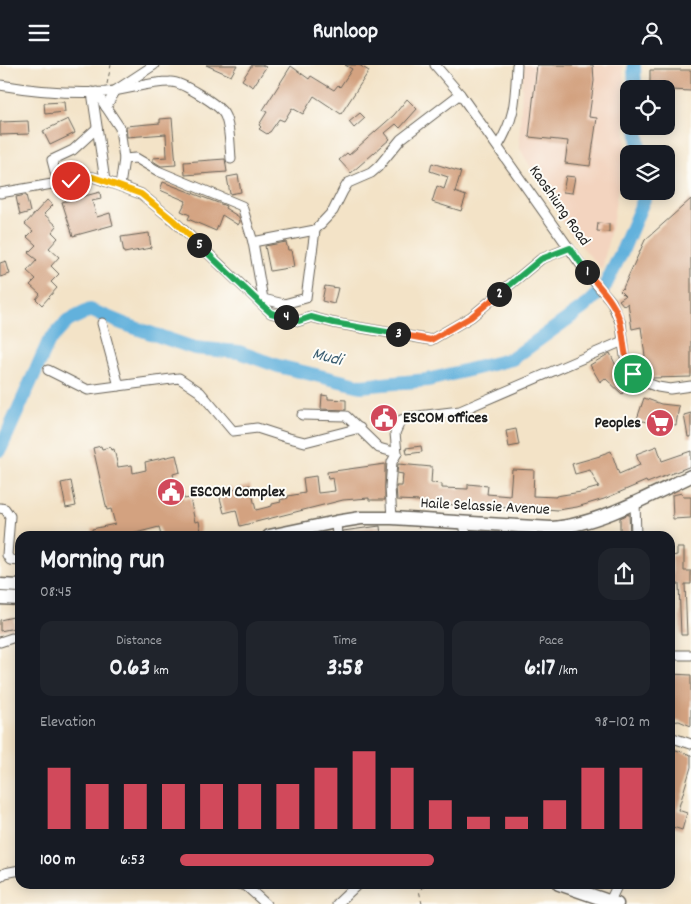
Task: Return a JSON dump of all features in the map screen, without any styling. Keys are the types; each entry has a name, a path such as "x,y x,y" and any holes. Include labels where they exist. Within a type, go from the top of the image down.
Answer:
{"highway":[{"name":"Haile Selassie Avenue","path":"567,531 691,477"},
{"name":"Haile Selassie Avenue","path":"293,531 361,518 392,518 551,528 562,531"},
{"path":"0,585 15,586"},
{"path":"0,598 15,599"},
{"path":"573,889 614,903"}],"street":[{"path":"106,107 116,91 154,65"},
{"name":"Kaoshiung Road","path":"435,65 460,94 586,271 611,301 621,324 624,356 633,374 644,382 658,387 670,389 691,386"},
{"path":"498,146 508,129 512,117 517,65"},
{"path":"0,85 48,91 98,92 172,82 180,83 192,89 224,114 231,159"},
{"path":"98,92 120,128 124,159 120,186"},
{"path":"98,92 97,128 105,181"},
{"path":"253,242 315,230 333,211 348,183 371,173 401,139 460,94"},
{"path":"58,183 52,160 72,150 97,128"},
{"path":"124,159 136,158 158,171 242,206 253,242 263,299 284,304 306,298 315,230"},
{"path":"0,193 93,177 120,186 141,194 173,220 271,313 299,321 311,317 334,323 431,340 471,317 541,259 570,248"},
{"path":"102,323 119,386"},
{"path":"392,518 390,487 392,462 397,453 395,433 401,420 410,417 460,411 623,341"},
{"path":"48,370 88,390 180,378 200,392 233,431 257,428 306,442 360,428"},
{"path":"302,415 346,416 379,448 397,453"},
{"path":"635,502 636,531"},
{"path":"0,508 5,509 10,516 7,555 10,560 15,560"},
{"path":"336,522 337,531"},
{"path":"464,522 465,531"},
{"path":"0,641 12,637"},
{"path":"675,655 691,655"},
{"path":"675,739 691,744"},
{"path":"0,877 5,873 15,871"},
{"path":"249,889 266,904"},
{"path":"337,904 353,889"},
{"path":"614,903 617,889"}],"path":[{"path":"98,92 111,65"},
{"path":"422,889 420,890 422,904"}],"shaded area":[{"path":"523,65 623,65 624,80 620,80 620,135 626,135 626,139 625,145 620,145 620,176 602,270 567,229 519,147"}],"building":[{"path":"206,65 237,65 231,76"},
{"path":"252,65 266,67 253,87 242,80"},
{"path":"345,65 359,65 369,71 341,114 314,96 303,114 292,108 284,121 279,119 267,134 259,129 261,127 259,125 267,112 263,110 291,66 309,79 311,76 334,90 338,85 340,87 352,69"},
{"path":"537,65 593,65 594,81 589,117 597,118 590,166 565,163 568,141 529,137"},
{"path":"650,70 691,70 691,91 675,90 675,80 650,80"},
{"path":"407,99 417,109 400,128 396,124 385,133 390,139 351,173 339,160 347,153 349,155 394,115"},
{"path":"64,102 65,112 45,114 44,103"},
{"path":"360,113 365,118 354,128 349,122"},
{"path":"172,118 176,165 161,166 153,161 153,158 167,157 166,134 127,137 126,126 160,123 160,119"},
{"path":"68,119 75,133 50,145 43,131"},
{"path":"28,121 29,134 0,135 0,122"},
{"path":"225,159 227,172 185,175 184,162"},
{"path":"432,163 461,172 455,192 466,196 461,211 432,202 437,186 444,189 448,177 430,171"},
{"path":"238,175 241,192 230,194 227,177"},
{"path":"566,176 575,177 572,193 563,192"},
{"path":"163,182 226,206 225,208 239,217 240,222 238,225 222,215 216,231 188,219 190,215 181,211 186,201 160,190"},
{"path":"100,192 101,199 92,201 97,217 110,213 113,225 73,236 62,202"},
{"path":"26,195 30,212 20,215 16,197"},
{"path":"691,199 691,377 648,377 647,366 641,360 645,356 641,327 632,329 628,303 624,306 619,300 625,296 620,291 645,240"},
{"path":"47,200 53,205 44,214 57,226 52,232 58,238 49,248 59,257 51,266 59,274 51,282 57,288 42,305 36,299 40,294 30,285 36,279 27,271 37,260 28,253 36,245 27,237 33,231 25,224"},
{"path":"598,223 609,224 609,232 597,231"},
{"path":"149,233 151,248 124,253 121,237"},
{"path":"286,242 288,250 291,250 294,267 270,271 265,246"},
{"path":"6,261 10,274 0,277 0,263"},
{"path":"325,286 338,288 334,304 322,301"},
{"path":"610,353 618,370 616,372 630,385 622,394 605,378 600,382 590,365"},
{"path":"322,395 328,396 328,399 346,400 346,410 321,409"},
{"path":"644,398 661,404 679,406 676,425 656,422 655,425 637,419"},
{"path":"691,413 691,437 688,437 684,415"},
{"path":"516,429 519,445 509,447 506,431"},
{"path":"101,446 102,449 110,447 111,450 114,449 118,467 132,465 133,473 146,470 145,462 176,455 180,472 173,474 176,487 182,487 184,499 190,498 195,522 199,521 201,531 160,531 159,527 143,531 92,531 92,529 115,524 111,509 107,510 93,448"},
{"path":"421,446 422,452 407,454 406,448"},
{"path":"657,446 662,461 691,451 691,466 647,483 646,481 604,499 577,507 558,510 533,508 533,510 485,506 485,509 466,507 466,505 420,504 420,501 397,500 396,486 402,486 403,474 397,473 398,464 432,467 431,483 442,484 442,488 468,489 468,484 488,486 487,494 510,496 512,469 534,470 533,496 556,497 599,487 590,470 575,474 572,464 611,451 619,474 640,465 636,454"},
{"path":"385,464 385,500 369,500 369,498 343,500 240,526 236,510 224,513 218,490 231,487 232,490 250,485 256,510 272,506 272,504 281,502 280,500 288,498 288,496 305,493 303,478 316,476 318,493 335,491 333,478 328,479 327,472"},
{"path":"71,481 76,506 66,508 61,483"},
{"path":"682,493 683,497 691,497 691,518 673,519 672,495"},
{"path":"629,514 630,531 620,531 620,518"},
{"path":"380,526 380,531 343,531"},
{"path":"677,548 684,548 684,571 691,571 691,584 685,584 687,635 681,635 679,584 675,584 675,555 677,555"},
{"path":"13,617 15,628 0,631 0,620"},
{"path":"675,674 691,675 691,726 679,721 675,721"},
{"path":"675,750 691,755 691,767 678,810 687,813 682,830 675,828"}],"waterway":[{"name":"Mudi","path":"634,65 635,80"},
{"name":"Mudi","path":"638,135 639,145"},
{"name":"Mudi","path":"0,450 49,341 68,321 90,310 194,348 239,352 278,366 361,386 428,380 512,359 584,307 604,288 644,200"}],"place":[{"name":"ESCOM offices","path":"384,418"},
{"name":"Peoples","path":"660,423"},
{"name":"ESCOM Complex","path":"171,492"}],"route":[{"path":"71,181 93,177 141,194 173,220 271,313 299,321 311,317 334,323 431,340 471,317 541,259 570,248 611,301 617,313 621,324 624,356 633,374"}]}
